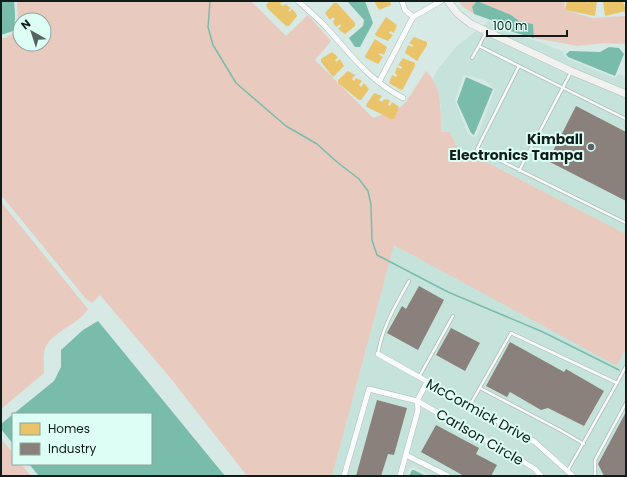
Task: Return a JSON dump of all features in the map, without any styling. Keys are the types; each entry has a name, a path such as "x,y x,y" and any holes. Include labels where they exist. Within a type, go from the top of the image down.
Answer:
{"street":[{"path":"298,1 324,26 354,61 379,82 403,98"},
{"path":"402,1 405,10 413,17"},
{"path":"379,82 413,17 441,1"},
{"path":"448,1 458,14 486,32 571,71 626,94"},
{"name":"McCormick Drive","path":"378,354 536,442 573,476"},
{"name":"Carlson Circle","path":"400,476 418,410 418,401 427,382"},
{"name":"Carlson Circle","path":"344,476 369,390 418,401 519,459 535,469 540,476"},
{"path":"406,455 448,476"}],"lane":[{"path":"472,58 486,32"},
{"path":"479,46 626,120"},
{"path":"519,66 477,149 626,223"},
{"path":"519,171 571,71"},
{"path":"378,354 380,338 408,281"},
{"path":"419,378 453,316"},
{"path":"470,405 511,333 617,383"},
{"path":"568,470 584,444 626,366"},
{"path":"480,388 584,444"},
{"path":"595,476 594,460 626,403"}],"shaded area":[{"path":"1,1 14,1 15,12 12,12 12,31 1,35"},
{"path":"17,1 251,1 286,36 308,15 331,41 315,60 373,118 397,110 406,102 426,71 435,83 440,99 441,132 450,132 457,147 626,234 626,348 617,366 394,245 332,476 247,476 172,380 100,295 92,303 86,299 1,195 1,38 5,38 12,34 12,52 52,52 52,12 18,12"},
{"path":"347,1 365,1 373,23 360,47 355,47 349,38 363,26 364,20"},
{"path":"458,1 477,1 472,7 474,14 463,7"},
{"path":"477,1 564,1 565,10 592,18 626,16 626,44 603,43 578,46 534,38 533,24 519,21 511,15"},
{"path":"477,1 511,15 519,21 533,24 534,38 513,32 491,20 474,14 472,7"},
{"path":"488,21 513,34 537,41 564,52 564,55 568,59 615,78 619,74 626,77 626,91 572,69 482,27"},
{"path":"477,30 626,97 626,234 457,147 450,132 441,132 441,105 433,78 438,69 457,46","holes":["465,75 484,80 495,89 477,136 474,137 468,134 455,101 463,76"]},
{"path":"609,47 619,48 624,54 615,76 568,57 566,54 570,51 600,52"},
{"path":"466,77 493,89 474,135 471,133 457,102"},
{"path":"1,202 88,309 84,315 49,342 44,351 44,373 1,409"},
{"path":"394,245 617,365 626,348 626,476 577,476 570,468 537,440 377,350 375,356 423,383 416,398 370,387 367,388 341,476 332,476"},
{"path":"98,321 225,476 39,476 30,465 152,465 152,413 14,413 54,381 61,367 61,350 83,330"},
{"path":"429,386 534,445 570,476 544,476 537,467 520,456 421,400"},
{"path":"371,393 415,403 416,409 397,476 347,476"},
{"path":"421,406 518,461 537,476 454,476 409,453 421,411"},
{"path":"12,415 12,443 1,429 1,424"},
{"path":"1,439 12,452 12,465 22,465 31,476 1,476"},
{"path":"408,459 442,476 431,476 414,467 410,468 406,476 403,476"},
{"path":"412,470 414,470 426,476 409,476"}],"building: Homes":[{"path":"270,1 283,1 280,4 283,6 285,4 291,8 288,11 289,12 292,9 295,12 297,16 289,26 286,26 267,8 266,5"},
{"path":"374,1 390,1 391,5 379,10"},
{"path":"567,1 586,1 588,3 589,1 597,1 595,16 565,10"},
{"path":"603,1 623,1 626,11 605,16"},
{"path":"334,3 337,3 355,23 355,26 345,34 338,29 341,26 340,24 336,27 333,21 335,19 333,17 330,20 325,13"},
{"path":"386,17 397,25 394,33 390,31 389,33 393,35 388,41 376,36 375,34"},
{"path":"414,37 427,42 427,45 417,61 405,53 408,45 412,47 413,45 409,43"},
{"path":"375,39 387,47 384,55 380,53 379,55 383,57 378,64 365,56"},
{"path":"332,52 338,57 335,60 336,62 340,59 344,66 333,77 321,62 321,59"},
{"path":"403,58 415,63 415,66 403,89 401,90 389,83 392,75 396,77 397,75 395,73 397,67 401,69 402,67 398,65"},
{"path":"348,71 355,75 352,79 354,81 356,78 362,81 359,85 361,87 364,83 369,89 361,100 338,83 338,80"},
{"path":"374,93 382,96 379,100 382,102 384,99 387,99 390,101 388,105 390,106 392,102 399,107 394,119 391,119 367,107 366,105"}],"building: Industry":[{"name":"Kimball Electronics Tampa","path":"576,106 626,132 626,201 548,161"},
{"path":"419,286 444,300 418,350 387,333 402,306 406,309"},
{"path":"451,328 480,343 465,371 436,355"},
{"path":"510,342 564,372 566,369 604,391 584,426 548,408 541,410 510,392 507,397 486,386"},
{"path":"377,400 407,408 394,455 388,454 381,476 356,476"},
{"path":"626,412 626,476 604,476 598,464"},
{"path":"436,425 479,448 476,454 497,465 491,476 464,476 421,452"}],"waterway":[{"path":"210,1 208,27 213,45 236,83 286,126 317,144 359,179 368,191 371,205 372,240 377,255 448,292 543,332 619,370"}],"place":[{"name":"Kimball Electronics Tampa","path":"591,147"}]}
